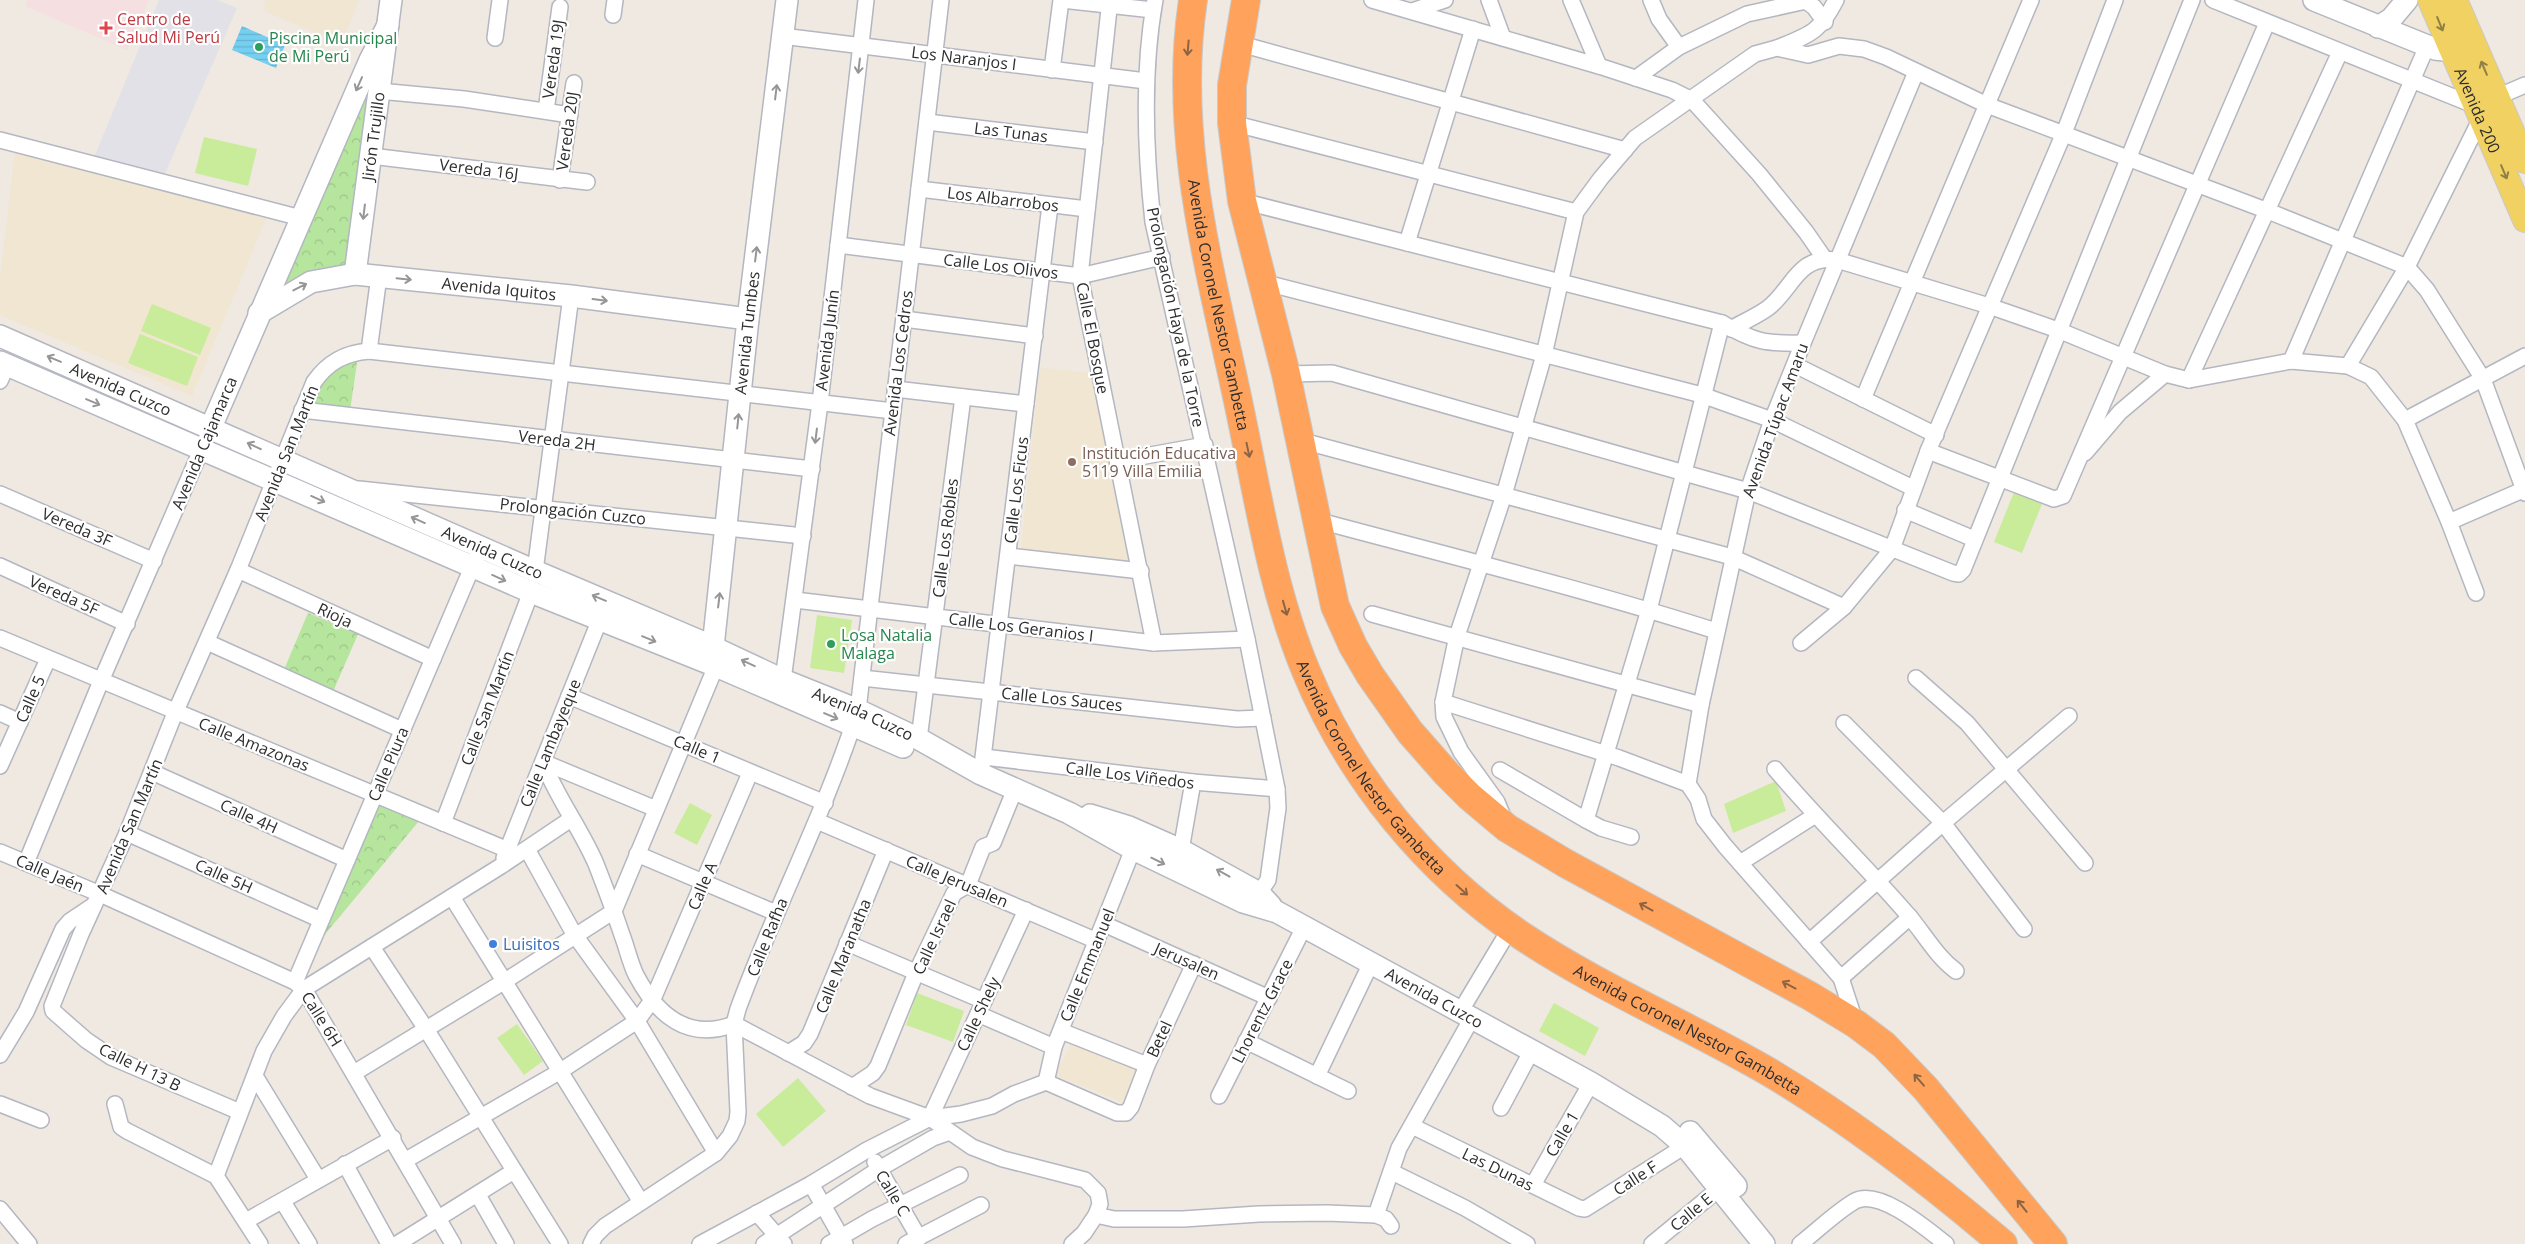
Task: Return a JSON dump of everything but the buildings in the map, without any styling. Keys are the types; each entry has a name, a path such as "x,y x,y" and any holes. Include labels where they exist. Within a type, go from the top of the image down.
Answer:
{"highway":[{"name":"Avenida Coronel Nestor Gambetta","path":"1193,0 1187,56 1186,104 1197,208 1271,560 1306,672 1330,722 1365,783 1425,854 1470,896 1511,928 1579,969 1709,1038 1820,1104 1866,1134 1946,1196 2003,1244"},
{"path":"1246,0 1237,43 1232,84 1232,123 1242,201 1286,374 1336,606 1353,646 1370,676 1410,732 1447,774 1468,796 1507,828 1566,863 1810,996 1856,1024 1904,1063 2053,1244"}],"main road":[{"name":"Avenida 200","path":"2430,0 2438,47 2525,161"},
{"name":"Avenida 200","path":"2455,0 2485,107 2525,220"}],"street":[{"name":"Jirón Trujillo","path":"355,274 391,0"},
{"path":"495,38 500,0"},
{"name":"Avenida Tumbes","path":"715,657 748,319 787,0"},
{"name":"Avenida Junín","path":"784,680 820,403 866,0"},
{"name":"Avenida Los Cedros","path":"855,718 862,678 941,0"},
{"path":"1052,70 1061,0 1154,5"},
{"path":"1372,0 1410,6 1473,29 1636,78 1692,100 1759,174 1830,259 1989,306 2058,330 2165,374 2189,380 2290,361 2348,366 2371,376 2405,420 2449,522 2476,593"},
{"path":"1410,6 1444,0"},
{"path":"1489,0 1503,38"},
{"path":"1571,0 1599,66"},
{"path":"1651,0 1659,19 1679,47"},
{"path":"1507,828 1497,802 1475,774 1457,744 1444,717 1443,702 1457,636 1504,495 1544,355 1576,212 1636,138 1756,54 1806,36 1825,22 1836,0"},
{"path":"1863,399 2031,0"},
{"path":"1801,644 1844,606 1892,549 1928,450 2064,133 2115,0"},
{"path":"1286,374 1332,372 1748,491 1959,574 1963,570 2192,0"},
{"path":"2212,0 2412,81 2485,107"},
{"path":"2290,361 2412,81 2438,47 2378,26 2315,0"},
{"path":"2378,26 2391,19 2407,0"},
{"path":"1636,78 1679,47 1747,14 1805,1 1814,7 1825,22"},
{"name":"Calle El Bosque","path":"1110,3 1080,276 1154,643"},
{"name":"Prolongación Haya de la Torre","path":"1154,5 1146,81 1148,182 1153,222 1205,444 1277,789 1278,808 1268,880 1259,893"},
{"name":"Vereda 19J","path":"546,111 560,7"},
{"path":"1928,450 2054,499 2063,496 2074,465 2267,23"},
{"name":"Avenida Cajamarca","path":"26,863 101,681 259,313 370,60 388,25"},
{"path":"1407,243 1473,29"},
{"name":"Los Naranjos I","path":"782,36 1146,81"},
{"path":"1237,43 1625,150"},
{"path":"1777,48 1808,55 1839,46 1864,49 1987,105 2268,211 2407,268 2427,290 2483,379 2525,490 2449,522"},
{"path":"2189,380 2340,52"},
{"name":"Avenida Túpac Amaru","path":"1688,784 1716,631 1748,491 1772,420 1803,343 1830,259 1916,72"},
{"name":"Vereda 20J","path":"560,180 574,82"},
{"path":"2348,366 2407,268 2485,107 2525,86"},
{"path":"379,91 464,99 570,115"},
{"name":"Las Tunas","path":"927,122 1095,142"},
{"path":"1232,123 1428,172 1576,212"},
{"path":"0,140 301,218"},
{"name":"Vereda 16J","path":"371,156 587,182"},
{"name":"Los Albarrobos","path":"919,189 1088,209"},
{"path":"1242,201 1726,326 1745,337 1770,344 1803,343"},
{"name":"Calle Los Ficus","path":"982,766 1050,205"},
{"name":"Calle Los Olivos","path":"838,245 1080,276 1162,258"},
{"path":"1586,820 1649,610 1668,540 1702,395 1726,326 1769,307 1798,272 1830,259"},
{"name":"Avenida Iquitos","path":"259,313 311,282 355,274 571,296 748,319"},
{"path":"369,351 379,276"},
{"path":"1262,282 1702,395 1772,420 1913,488"},
{"path":"535,571 571,296"},
{"path":"904,319 1035,336"},
{"name":"Avenida Cuzco","path":"0,336 211,427 343,487 476,557 531,592 600,619 784,680 939,763 982,766"},
{"name":"Avenida San Martín","path":"52,1006 81,934 127,833 175,713 238,570 273,479 314,382 329,364 344,355 369,351 893,411"},
{"path":"2405,420 2525,356"},
{"path":"1795,365 1936,434"},
{"name":"Avenida Cuzco","path":"2,369 202,448 273,479 476,557 535,571 715,657 855,718 919,739 982,766 1015,789 1069,813 1133,849 1243,902 1277,912 1591,1083 1662,1126 1725,1184 1781,1244"},
{"path":"2074,465 2120,412 2165,374"},
{"path":"895,389 1026,404"},
{"name":"Calle Los Robles","path":"919,739 963,397"},
{"name":"Vereda 2H","path":"302,410 812,469"},
{"path":"1299,440 1732,557 1844,606"},
{"path":"1118,461 1205,444"},
{"name":"Prolongación Cuzco","path":"343,487 803,536"},
{"name":"Vereda 3F","path":"0,494 154,560"},
{"path":"1905,510 1974,539"},
{"path":"1316,520 1482,563 1716,631"},
{"path":"1008,556 1141,571"},
{"name":"Calle Piura","path":"300,985 321,920 476,557"},
{"name":"Vereda 5F","path":"0,566 127,624"},
{"name":"Rioja","path":"238,570 432,659"},
{"name":"Calle San Martín","path":"444,823 531,592"},
{"name":"Calle Los Geranios I","path":"795,600 1154,643 1247,639"},
{"path":"1372,614 1701,705"},
{"name":"Calle Lambayeque","path":"501,866 600,619"},
{"name":"Calle Amazonas","path":"0,638 175,713 375,793 508,850"},
{"path":"207,642 402,730"},
{"path":"354,1073 506,981 574,934 614,911 684,743 715,657"},
{"name":"Calle 5","path":"0,766 48,659"},
{"name":"Calle Los Sauces","path":"862,678 1237,719 1263,718"},
{"path":"1916,678 1967,723 2085,864"},
{"name":"Calle 1","path":"569,696 825,803"},
{"path":"1443,702 1605,754 1688,784 1698,799 1704,819 1841,978 1856,1024"},
{"path":"0,713 20,722"},
{"path":"1809,942 1943,823 2069,716"},
{"name":"Calle Rafha","path":"591,1244 595,1236 605,1226 716,1153 730,1136 737,1121 734,1024 776,913 825,803 855,718"},
{"path":"1844,723 1943,823 2024,929"},
{"path":"542,762 656,809"},
{"path":"542,762 595,862 636,975 669,1018 679,1025 712,1029 734,1024 870,1096 930,1118 972,1147 1003,1160 1085,1180 1098,1193 1100,1204 1096,1215 1084,1233 1072,1244"},
{"name":"Calle Los Viñedos","path":"982,766 1277,789"},
{"path":"1775,769 1814,816 1910,917 1944,962 1956,971"},
{"path":"1500,770 1601,828 1631,837"},
{"name":"Calle 4H","path":"152,772 347,860"},
{"name":"Calle A","path":"637,1021 653,999 750,772"},
{"path":"1181,850 1193,782"},
{"name":"Calle Israel","path":"852,1087 872,1073 878,1066 916,973 954,893 968,885 983,847 993,843 1015,789"},
{"name":"Avenida Cuzco","path":"1069,813 1095,815 1129,827 1181,850 1259,893 1277,912"},
{"path":"1740,863 1814,816"},
{"path":"216,1176 268,1044 300,985 372,947 501,866 571,819"},
{"name":"Calle Jerusalen","path":"817,821 1097,941"},
{"name":"Calle 5H","path":"127,833 321,920"},
{"path":"527,849 574,934 637,1021 716,1153"},
{"name":"Calle Emmanuel","path":"1046,1082 1054,1047 1133,849"},
{"name":"Calle Maranatha","path":"788,1053 804,1043 810,1034 886,850"},
{"name":"Calle Jaén","path":"0,852 98,899"},
{"path":"637,854 703,884 776,913"},
{"path":"452,897 506,981 559,1072 641,1202"},
{"path":"1,1048 26,1012 63,929 70,921 98,899"},
{"name":"Calle 6H","path":"98,899 300,985 406,1160 437,1219 453,1244"},
{"name":"Calle Shely","path":"930,1118 1026,910"},
{"path":"1841,978 1910,917"},
{"name":"Jerusalen","path":"1104,924 1270,998"},
{"name":"Lhorentz Grace","path":"1219,1096 1270,998 1304,927"},
{"path":"1376,1215 1399,1148 1412,1126 1511,928"},
{"path":"848,944 916,973 1054,1047"},
{"path":"372,947 481,1116 558,1244"},
{"path":"1317,1076 1371,963"},
{"name":"Betel","path":"1046,1082 1117,1113 1126,1113 1132,1107 1148,1065 1194,964"},
{"name":"Calle H 13 B","path":"52,1006 52,1010 86,1040 111,1057 240,1112"},
{"path":"406,1160 559,1072 637,1021"},
{"path":"1061,1031 1148,1065"},
{"path":"1246,1041 1348,1091"},
{"path":"1501,1108 1532,1050"},
{"path":"255,1076 318,1179"},
{"path":"700,1244 811,1184 868,1150 930,1118 961,1114 992,1106 1014,1094 1046,1082"},
{"name":"Avenida Cuzco","path":"1591,1083 1606,1084 1622,1090 1664,1112 1698,1140 1764,1244"},
{"name":"Calle 1","path":"1532,1186 1591,1083"},
{"path":"0,1104 41,1120"},
{"path":"116,1104 121,1127 127,1132 216,1176 260,1244"},
{"name":"Las Dunas","path":"1412,1126 1532,1186 1585,1209"},
{"path":"764,1244 780,1239 823,1205 879,1169 933,1138 950,1132"},
{"path":"246,1221 283,1202 318,1179 393,1138"},
{"name":"Calle F","path":"1585,1209 1685,1146"},
{"name":"Calle C","path":"868,1150 900,1205 912,1241"},
{"path":"345,1164 389,1244"},
{"path":"397,1244 514,1171"},
{"path":"1392,1172 1465,1208 1524,1243"},
{"path":"811,1184 823,1205 839,1242 900,1205 960,1175"},
{"name":"Calle E","path":"1652,1244 1725,1184"},
{"path":"478,1194 506,1244"},
{"path":"1800,1244 1856,1201 1870,1198 1883,1201 1944,1243"},
{"path":"283,1202 309,1244"},
{"path":"912,1241 980,1204"},
{"path":"0,1209 29,1244"},
{"path":"757,1213 780,1239"},
{"path":"1096,1215 1114,1219 1183,1220 1259,1214 1327,1213 1376,1215 1386,1219 1391,1226"}],"shaded area":[{"name":"Centro de Salud Mi Perú","path":"28,0 149,0 127,50 25,6"},
{"path":"159,0 217,0 237,8 163,178 93,160"},
{"path":"265,0 359,0 342,44 264,11"},
{"path":"15,151 268,214 192,396 0,315 0,278"},
{"name":"Institución Educativa 5119 Villa Emilia","path":"1042,368 1094,373 1135,564 1021,551 1039,372"},
{"path":"1072,1043 1137,1070 1126,1098 1122,1102 1055,1075"}],"green space":[{"path":"374,65 355,265 285,290 281,285"},
{"path":"204,137 257,149 248,186 195,173"},
{"path":"152,304 211,328 200,355 141,331"},
{"path":"140,334 198,357 187,386 128,363"},
{"path":"358,356 350,411 309,407 324,372"},
{"path":"2014,492 2042,504 2022,553 1994,542"},
{"path":"308,613 358,634 332,694 283,672"},
{"name":"Losa Natalia Malaga","path":"817,615 852,620 844,673 810,668"},
{"path":"1776,781 1786,811 1733,833 1724,804"},
{"path":"380,802 419,821 322,938"},
{"path":"690,803 712,815 697,845 674,833"},
{"path":"917,993 964,1011 953,1042 906,1025"},
{"path":"1554,1003 1599,1028 1585,1056 1539,1031"},
{"path":"517,1024 543,1061 524,1075 497,1038"},
{"path":"798,1078 826,1111 783,1147 756,1114"}],"water":[{"name":"Piscina Municipal de Mi Perú","path":"242,26 285,45 276,68 232,50"}],"place":[{"name":"Centro de Salud Mi Perú","path":"106,28"},
{"name":"Piscina Municipal de Mi Perú","path":"259,47"},
{"name":"Institución Educativa 5119 Villa Emilia","path":"1072,462"},
{"name":"Losa Natalia Malaga","path":"831,644"},
{"name":"Luisitos","path":"493,944"}]}
